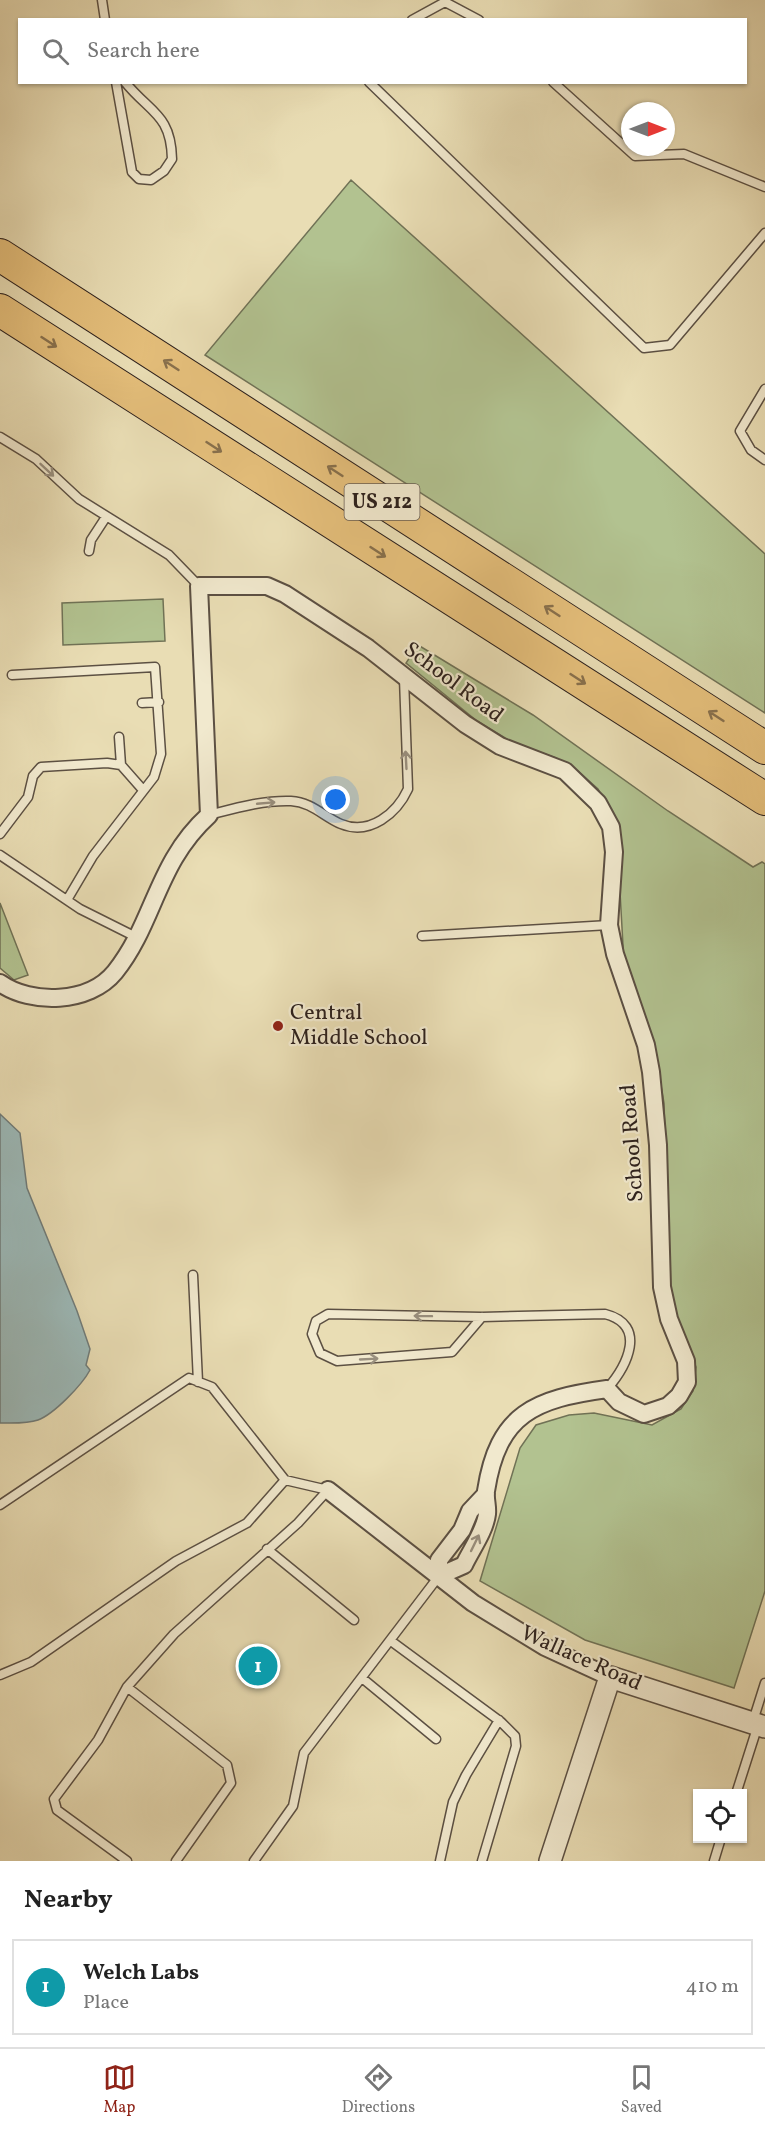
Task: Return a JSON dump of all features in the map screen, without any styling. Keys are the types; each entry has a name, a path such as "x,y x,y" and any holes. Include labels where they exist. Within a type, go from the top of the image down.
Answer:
{"highway":[{"name":"US 212","path":"0,255 765,748"},
{"name":"US 212","path":"0,310 765,799"}],"street":[{"name":"School Road","path":"199,586 267,586 285,594 324,618 404,674 465,724 500,746 565,771 598,803 611,827 614,852 609,926 615,954 646,1045 651,1072 658,1145 662,1287 669,1319 686,1361 687,1382 680,1396 668,1406 644,1414 619,1402 607,1389"},
{"path":"0,983 27,996 48,999 88,991 114,973 136,937 169,863 184,841 209,815 199,586"},
{"path":"439,1576 464,1565 487,1515 486,1494 493,1460 509,1427 526,1411 575,1393 607,1389"},
{"name":"Wallace Road","path":"328,1491 472,1603 536,1642 610,1677 758,1724"},
{"path":"550,1861 610,1677"}],"lane":[{"path":"102,0 105,18"},
{"path":"416,18 445,2 475,18"},
{"path":"116,84 132,172 140,178 151,180 164,171 172,159 170,135 159,116 127,84"},
{"path":"371,84 644,348 670,345 765,233"},
{"path":"555,84 634,156 684,154 765,187"},
{"path":"765,389 740,431 751,450 765,459"},
{"path":"0,437 36,459 79,499 169,555 199,586"},
{"path":"89,551 90,540 106,517"},
{"path":"12,675 155,667 159,702 160,762 153,777 93,856 67,900"},
{"path":"209,815 251,804 293,801 315,807 341,824 359,828 391,816 401,805 408,789 404,674"},
{"path":"142,703 159,702"},
{"path":"119,737 121,765 143,790"},
{"path":"0,834 28,797 33,776 41,767 107,763 121,765"},
{"path":"0,855 67,900 136,937"},
{"path":"422,936 609,926"},
{"path":"193,1275 198,1382"},
{"path":"482,1317 452,1353 337,1361 320,1353 312,1334 316,1321 328,1314 482,1317 605,1314 618,1318 626,1328 631,1344 622,1372 607,1389"},
{"path":"0,1505 189,1378 212,1388 285,1480 328,1491 298,1523 174,1634 127,1687 98,1740 54,1799 57,1810 127,1861"},
{"path":"0,1676 31,1662 176,1562 247,1523 285,1480"},
{"path":"267,1549 354,1620"},
{"path":"254,1861 293,1806 304,1753 439,1576"},
{"path":"391,1641 499,1720 515,1736 516,1746 482,1861"},
{"path":"362,1678 436,1739"},
{"path":"738,1789 758,1724 765,1683"},
{"path":"127,1687 227,1765 231,1783 176,1861"},
{"path":"440,1861 453,1802 466,1775 499,1720"},
{"path":"714,1861 720,1843"}],"green space":[{"path":"351,180 765,554 765,713 205,355"},
{"path":"163,599 165,641 63,645 62,603"},
{"path":"418,645 533,715 668,811 753,867 762,862 765,864 765,1591 734,1688 585,1640 480,1581 520,1448 536,1425 569,1415 594,1413 652,1425 681,1409 693,1391 696,1367 676,1314 670,1289 664,1103 654,1045 638,996 624,963 616,821 598,789 578,771 556,758 512,742 477,721 406,663"},
{"path":"0,903 28,975 14,980 0,968"}],"water":[{"path":"0,1114 20,1133 27,1188 90,1349 86,1365 90,1370 74,1391 44,1417 24,1423 0,1423"}],"place":[{"name":"Central Middle School","path":"278,1026"},
{"name":"Welch Labs","path":"258,1666"}]}
